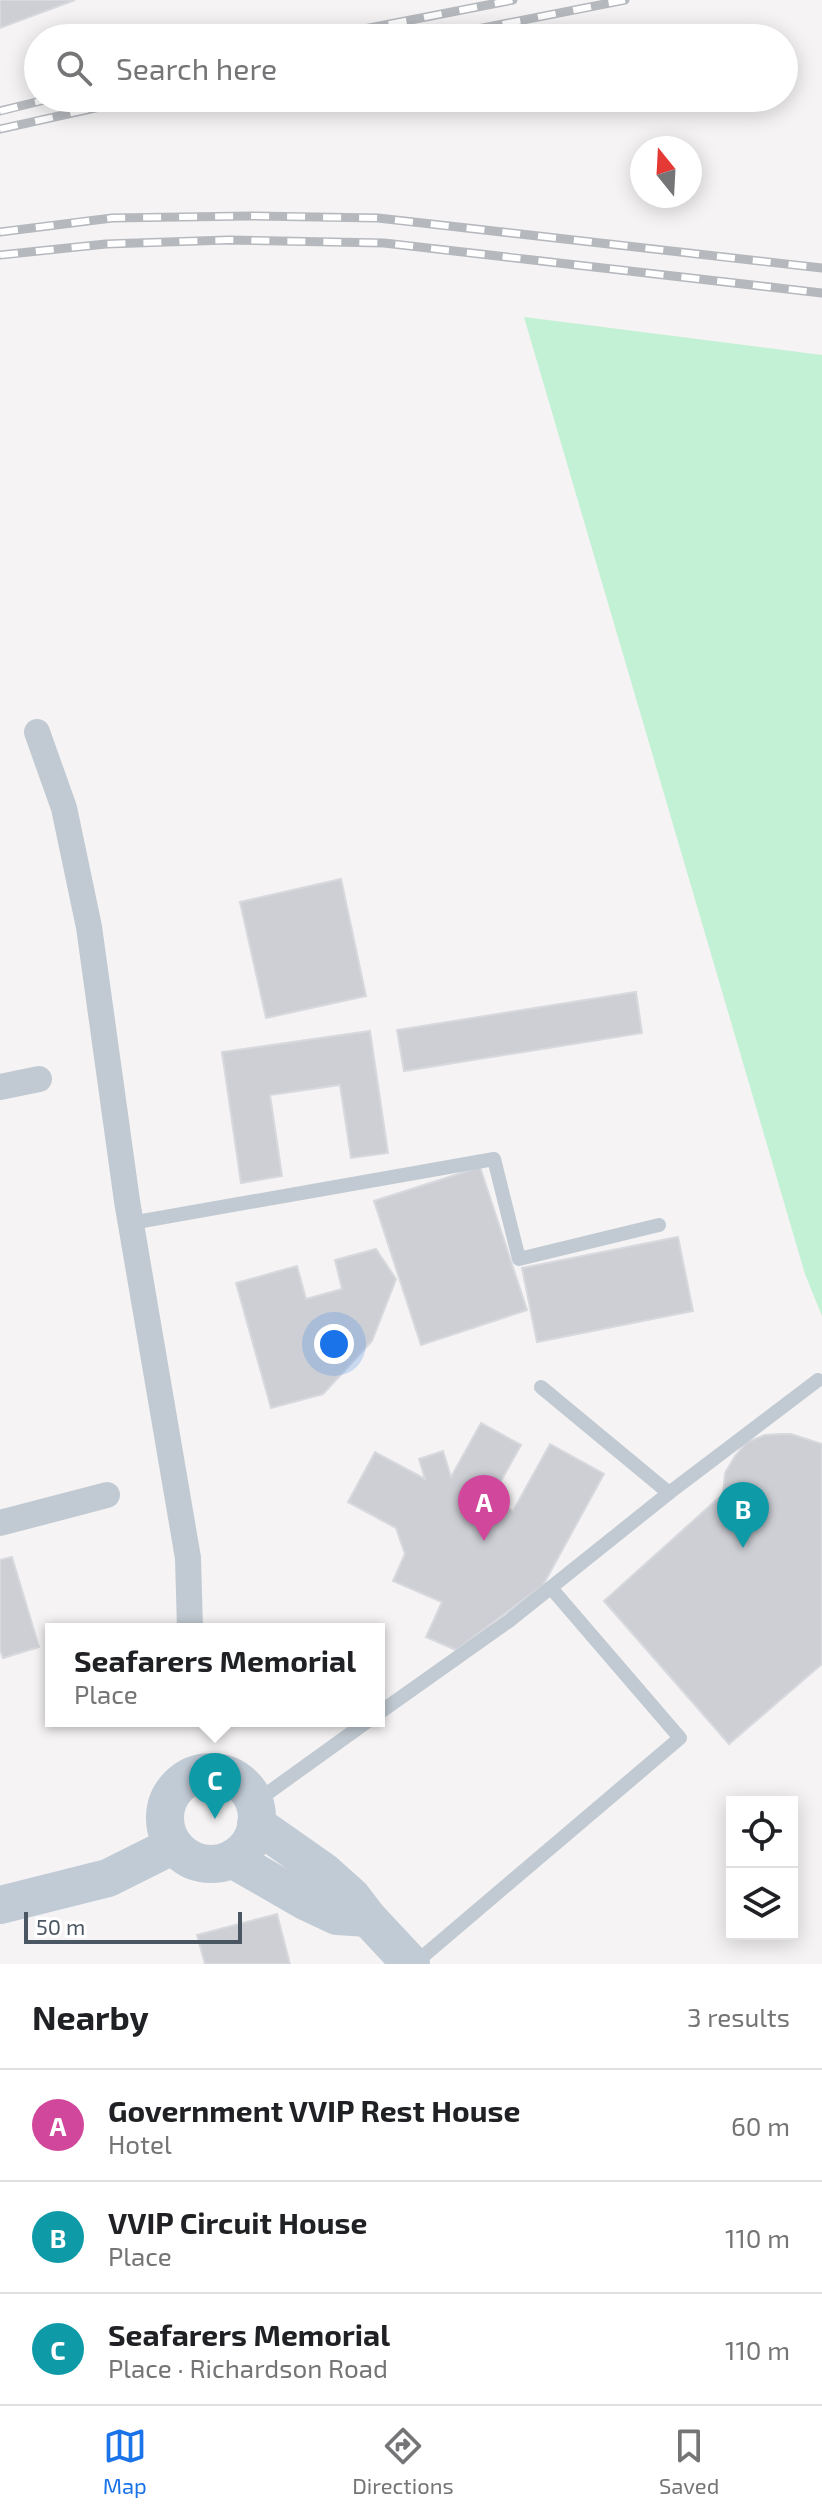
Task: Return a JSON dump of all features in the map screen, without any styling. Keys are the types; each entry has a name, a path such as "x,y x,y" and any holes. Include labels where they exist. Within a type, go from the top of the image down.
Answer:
{"street":[{"path":"37,732 64,808 87,914 131,1223 188,1558 190,1623"},
{"path":"0,1087 39,1079"},
{"path":"0,1523 107,1495"},
{"path":"202,1773 228,1776 249,1791 255,1814 251,1841 232,1859 220,1863 194,1861 174,1845 165,1821 166,1808 179,1785 202,1773"},
{"path":"255,1814 352,1897 413,1964"},
{"path":"0,1905 108,1878 174,1845"},
{"path":"232,1859 337,1916 368,1918"}],"lane":[{"path":"131,1223 494,1159 519,1259 659,1225"},
{"path":"385,1709 551,1588 669,1493 818,1380"},
{"path":"541,1387 669,1493"},
{"path":"413,1964 680,1738 551,1588"},
{"path":"255,1814 361,1727"}],"green space":[{"path":"524,317 822,355 822,1316 805,1274"}],"building":[{"path":"0,0 75,0 0,28"},
{"path":"341,879 366,996 266,1018 240,902"},
{"path":"636,992 642,1033 404,1071 397,1030"},
{"path":"370,1031 388,1153 351,1158 340,1085 270,1095 282,1176 241,1183 222,1052"},
{"path":"480,1167 527,1310 421,1345 374,1201"},
{"path":"678,1237 693,1311 537,1342 522,1268"},
{"path":"376,1249 396,1279 372,1341 323,1394 271,1408 236,1283 297,1266 306,1299 342,1289 335,1260"},
{"path":"481,1423 521,1445 491,1499 513,1511 550,1444 604,1474 543,1585 456,1650 426,1637 442,1602 393,1581 405,1554 396,1528 348,1502 375,1452 425,1479 419,1459 443,1451 451,1477"},
{"path":"791,1434 822,1444 822,1664 729,1744 604,1601 723,1494 725,1473 747,1442 765,1435"},
{"path":"12,1557 39,1647 3,1658 0,1649 0,1560"},
{"path":"277,1914 290,1964 205,1964 197,1935"}],"railway":[{"path":"390,24 513,0"},
{"path":"503,24 625,0"},
{"path":"0,111 24,105"},
{"path":"0,129 77,112"},
{"path":"0,232 112,218 378,218 822,268"},
{"path":"0,255 106,244 228,240 384,243 822,293"}],"place":[{"name":"Government VVIP Rest House","path":"484,1541"},
{"name":"VVIP Circuit House","path":"743,1548"},
{"name":"Seafarers Memorial","path":"215,1819"}]}
